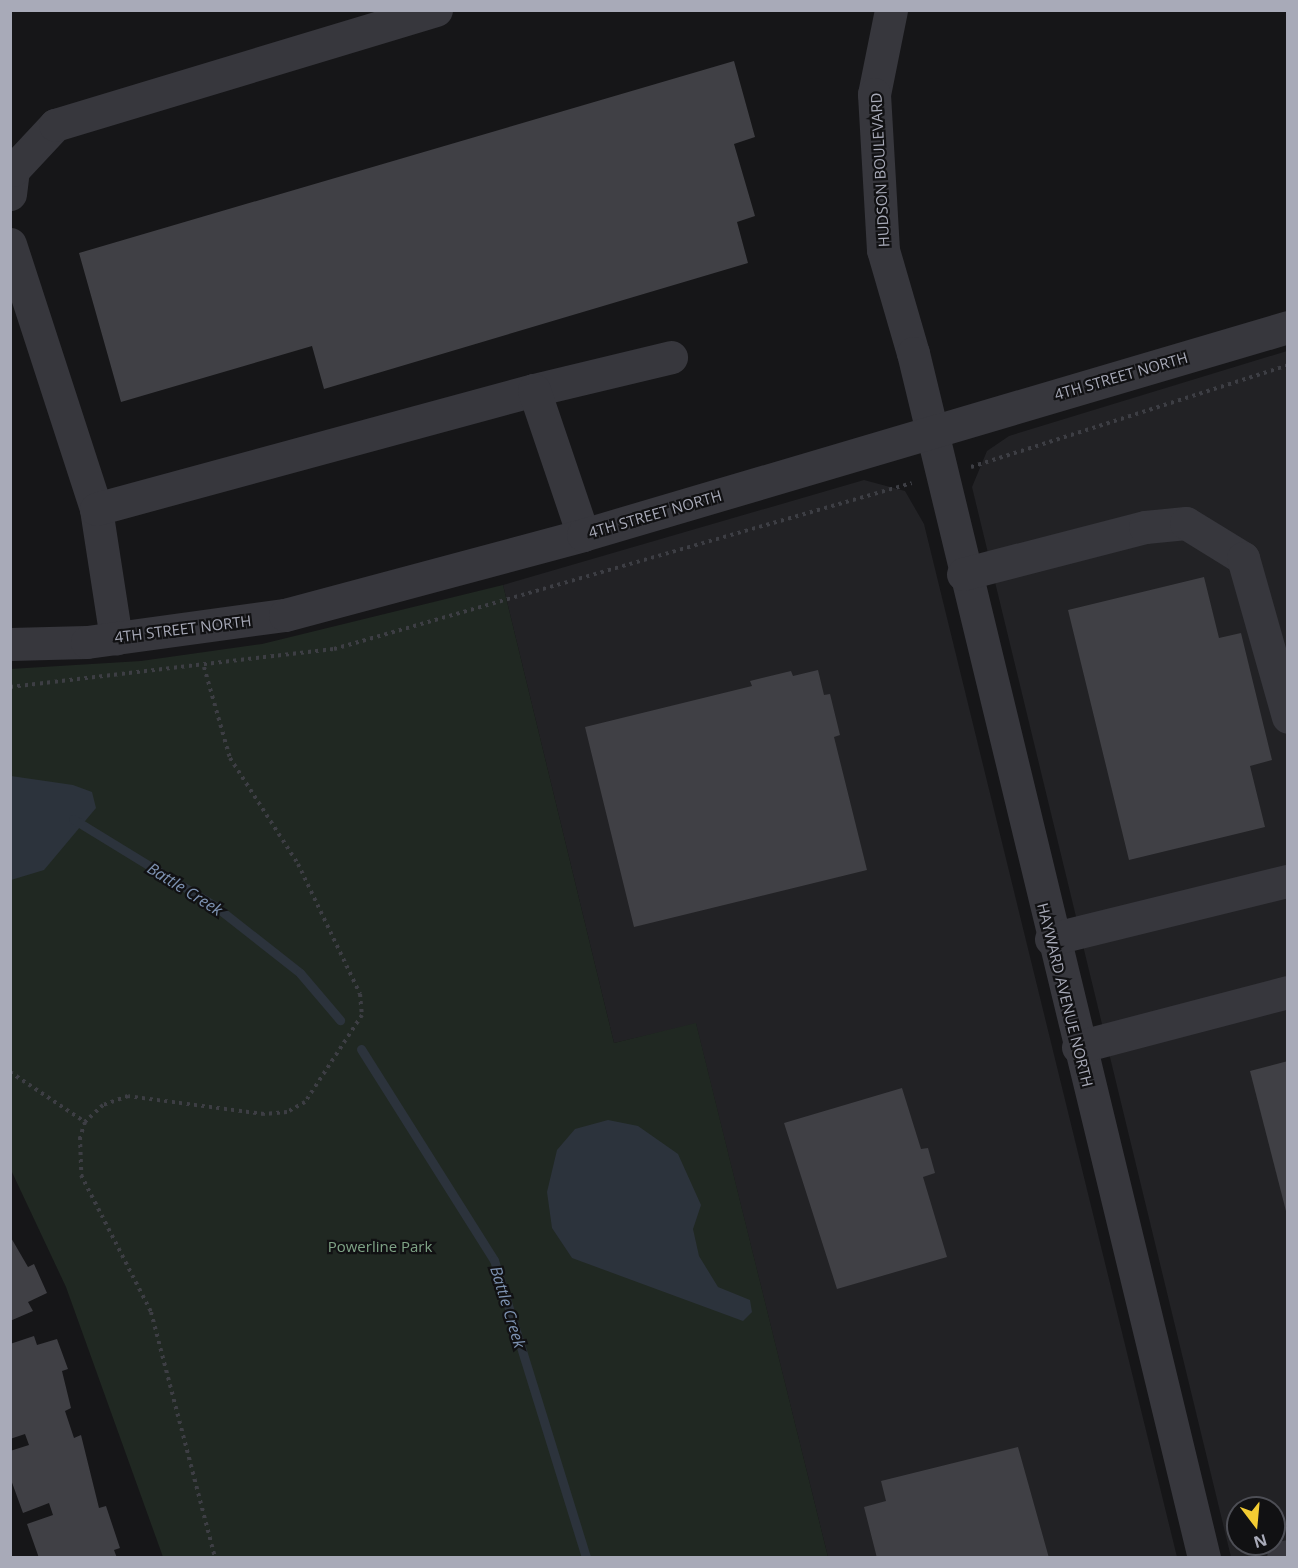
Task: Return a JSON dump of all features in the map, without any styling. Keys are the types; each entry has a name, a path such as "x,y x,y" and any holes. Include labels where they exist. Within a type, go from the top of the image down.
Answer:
{"street":[{"path":"10,194 13,170 55,125 436,10"},
{"name":"HUDSON BOULEVARD","path":"891,10 874,94 883,250 931,432"},
{"path":"10,244 96,509 116,638"},
{"name":"4TH STREET NORTH","path":"10,644 116,638 285,615 583,536 1287,327"},
{"path":"96,509 534,390 671,357"},
{"path":"534,390 583,536"},
{"name":"HAYWARD AVENUE NORTH","path":"931,432 1051,939 1204,1557"},
{"path":"963,574 1145,527 1186,523 1243,558 1287,717"},
{"path":"1051,939 1287,881"},
{"path":"1078,1047 1287,992"},
{"path":"1282,1557 1287,1556"}],"path":[{"path":"204,667 230,758 298,864 360,994 362,1015 305,1102 287,1112 264,1114 128,1096 103,1105 85,1122 80,1137 81,1175 151,1312 215,1557"},
{"path":"10,1072 85,1122"}],"shaded area":[{"path":"1287,351 1287,1557 1231,1557 1286,1556 1286,1496 1226,1496 1226,1536 972,487 987,451 1009,436"},
{"path":"864,480 905,491 924,524 1177,1557 828,1557 696,1024 614,1043 503,585"},
{"path":"11,776 73,785 92,792 96,808 44,870 11,880"},
{"path":"608,1120 638,1126 678,1154 701,1205 693,1229 699,1256 718,1287 750,1300 752,1312 743,1321 572,1258 552,1228 547,1192 557,1150 575,1129"}],"green space":[{"name":"Powerline Park","path":"503,585 614,1043 696,1023 828,1557 163,1557 66,1287 11,1170 10,669 141,661 262,644"}],"building":[{"path":"734,61 755,137 734,144 755,216 737,222 748,263 324,389 312,346 121,402 79,253"},
{"path":"1204,577 1219,638 1241,633 1272,760 1250,766 1265,827 1129,860 1068,610"},
{"path":"818,670 824,695 830,694 840,735 834,737 867,870 634,927 585,727 752,686 750,681 791,671 793,676"},
{"path":"1288,1061 1288,1215 1287,1215 1250,1071"},
{"path":"902,1088 921,1149 928,1148 935,1173 923,1177 947,1257 837,1289 784,1123"},
{"path":"10,1236 28,1267 34,1264 47,1293 28,1302 33,1311 10,1321"},
{"path":"34,1336 37,1345 57,1339 68,1369 62,1371 71,1408 65,1411 74,1438 81,1435 99,1508 106,1506 120,1548 114,1550 117,1558 39,1558 27,1524 53,1515 49,1503 23,1513 10,1477 10,1451 29,1445 25,1434 10,1439 10,1344"},
{"path":"1018,1447 1049,1558 877,1558 864,1507 886,1501 881,1481"}],"waterway":[{"name":"Battle Creek","path":"73,819 215,906 300,973 340,1020"},
{"name":"Battle Creek","path":"361,1049 494,1260 586,1558"}]}
